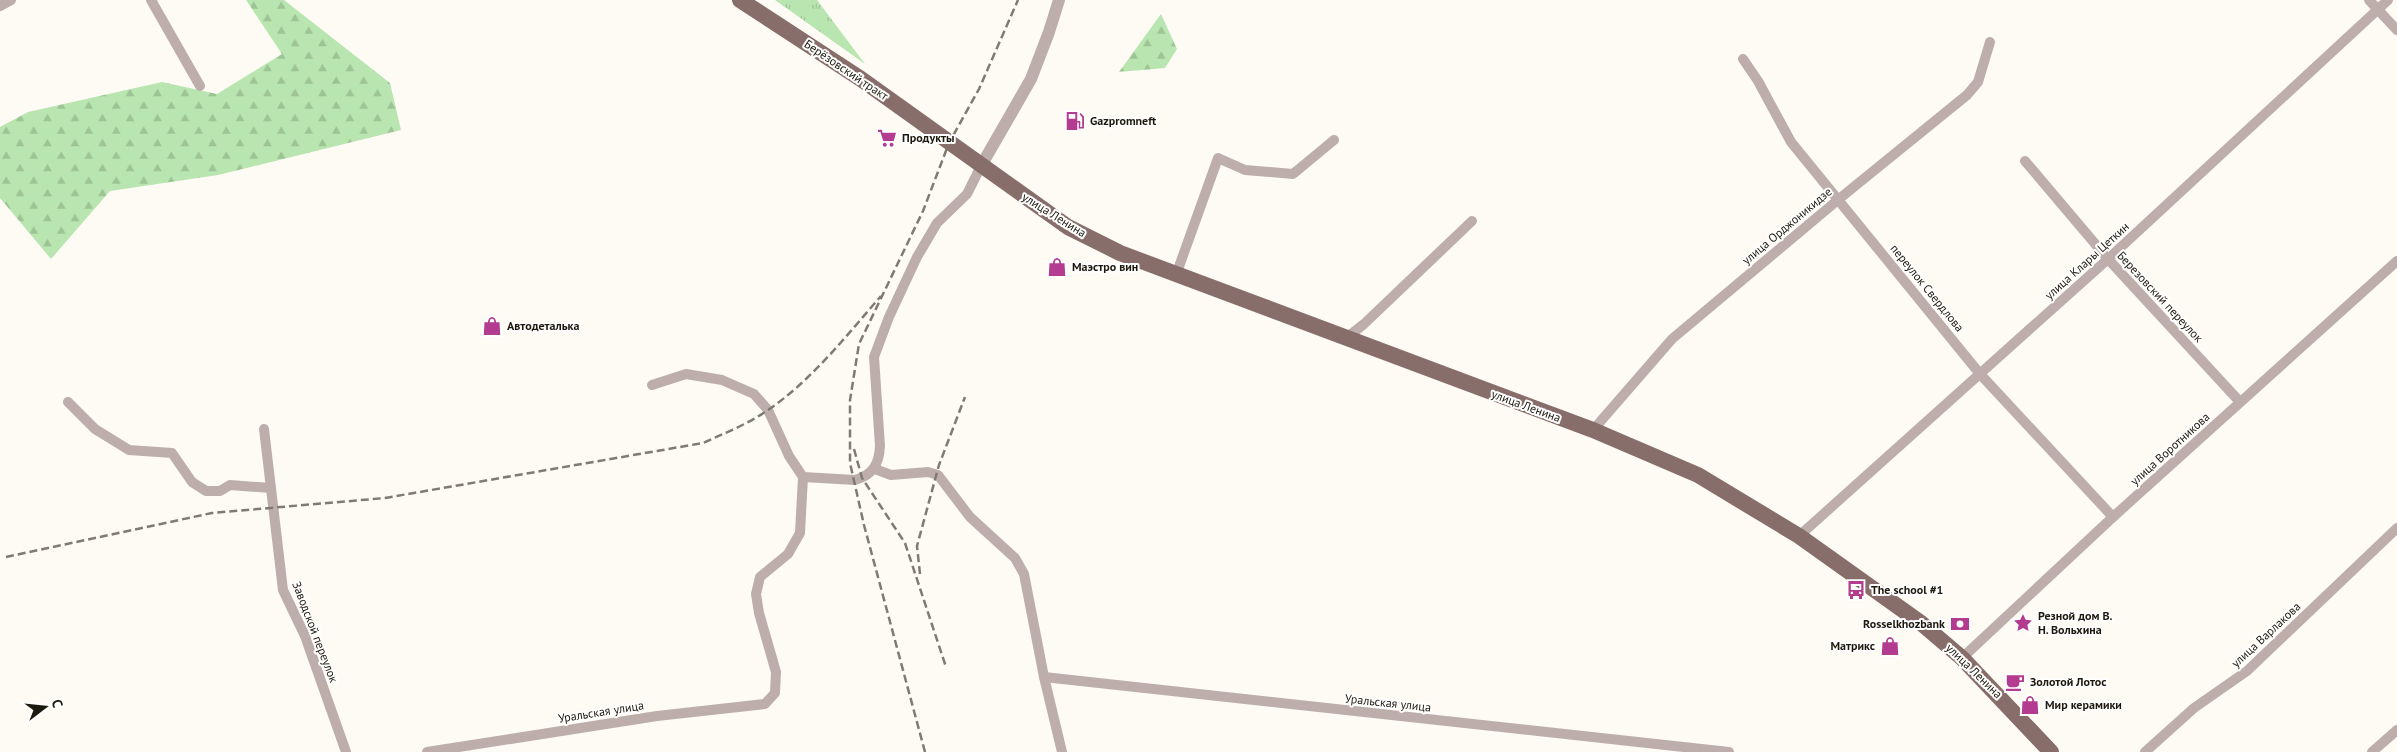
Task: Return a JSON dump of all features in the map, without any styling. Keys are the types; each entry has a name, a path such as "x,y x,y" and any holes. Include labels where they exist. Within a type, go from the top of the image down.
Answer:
{"main road":[{"name":"Берёзовский тракт","path":"740,0 861,79 950,143"},
{"name":"улица Ленина","path":"950,143 1068,228 1120,253 1345,339 1593,430 1698,475 1800,536 1881,593 1962,658 2051,752"}],"street":[{"path":"0,6 11,0"},
{"path":"151,0 200,86"},
{"path":"652,385 686,374 722,380 754,394 768,410 789,456 803,477 855,480 862,478 875,469 879,459 880,446 874,357 889,316 917,257 938,223 968,194 981,166 1031,79 1059,0"},
{"path":"2369,0 2397,30"},
{"name":"улица Клары Цеткин","path":"1800,536 2108,259 2388,0"},
{"name":"улица Орджоникидзе","path":"1593,430 1672,340 1839,199 1967,95 1978,82 1990,42"},
{"name":"переулок Свердлова","path":"1743,59 1758,81 1791,142 1980,374 2113,518"},
{"path":"1176,275 1218,158 1245,170 1293,174 1334,140"},
{"name":"Березовский переулок","path":"2025,161 2108,259 2240,402"},
{"path":"1345,339 1364,324 1472,221"},
{"name":"улица Воротникова","path":"1962,658 2240,402 2397,261"},
{"path":"68,402 95,429 129,450 172,453 192,482 206,492 220,491 230,485 271,488"},
{"name":"Заводской переулок","path":"264,429 283,590 305,636 346,752"},
{"path":"875,469 891,475 928,472 938,474 970,517 1014,558 1024,574 1044,677 1062,752"},
{"name":"Уральская улица","path":"427,752 658,716 765,704 775,693 776,672 758,613 756,594 760,577 788,554 800,533 803,477"},
{"name":"улица Варлакова","path":"2145,752 2194,708 2247,672 2397,528"},
{"name":"Уральская улица","path":"1044,677 1729,752"},
{"path":"2372,752 2397,730"}],"green space":[{"path":"246,0 284,0 390,83 401,130 218,175 110,191 51,259 0,198 0,127 28,112 162,82 217,94 282,54"},
{"path":"775,0 817,0 865,64"},
{"path":"1161,14 1177,49 1165,68 1119,72"}],"railway":[{"path":"925,752 864,525 850,463 850,400 859,344 923,211 949,143 979,89 1018,0"},
{"path":"6,557 212,513 385,498 703,443 752,420 784,398 828,357 881,296"},
{"path":"920,574 917,546 939,465 965,397"},
{"path":"854,449 862,478 905,543 946,667"}],"place":[{"name":"Gazpromneft","path":"1075,121"},
{"name":"Продукты","path":"887,138"},
{"name":"Маэстро вин","path":"1057,267"},
{"name":"Автодеталька","path":"492,326"},
{"name":"The school #1","path":"1856,590"},
{"name":"Резной дом В. Н. Вольхина","path":"2023,623"},
{"name":"Rosselkhozbank","path":"1960,624"},
{"name":"Матрикс","path":"1890,646"},
{"name":"Золотой Лотос","path":"2015,682"},
{"name":"Мир керамики","path":"2030,705"}]}
